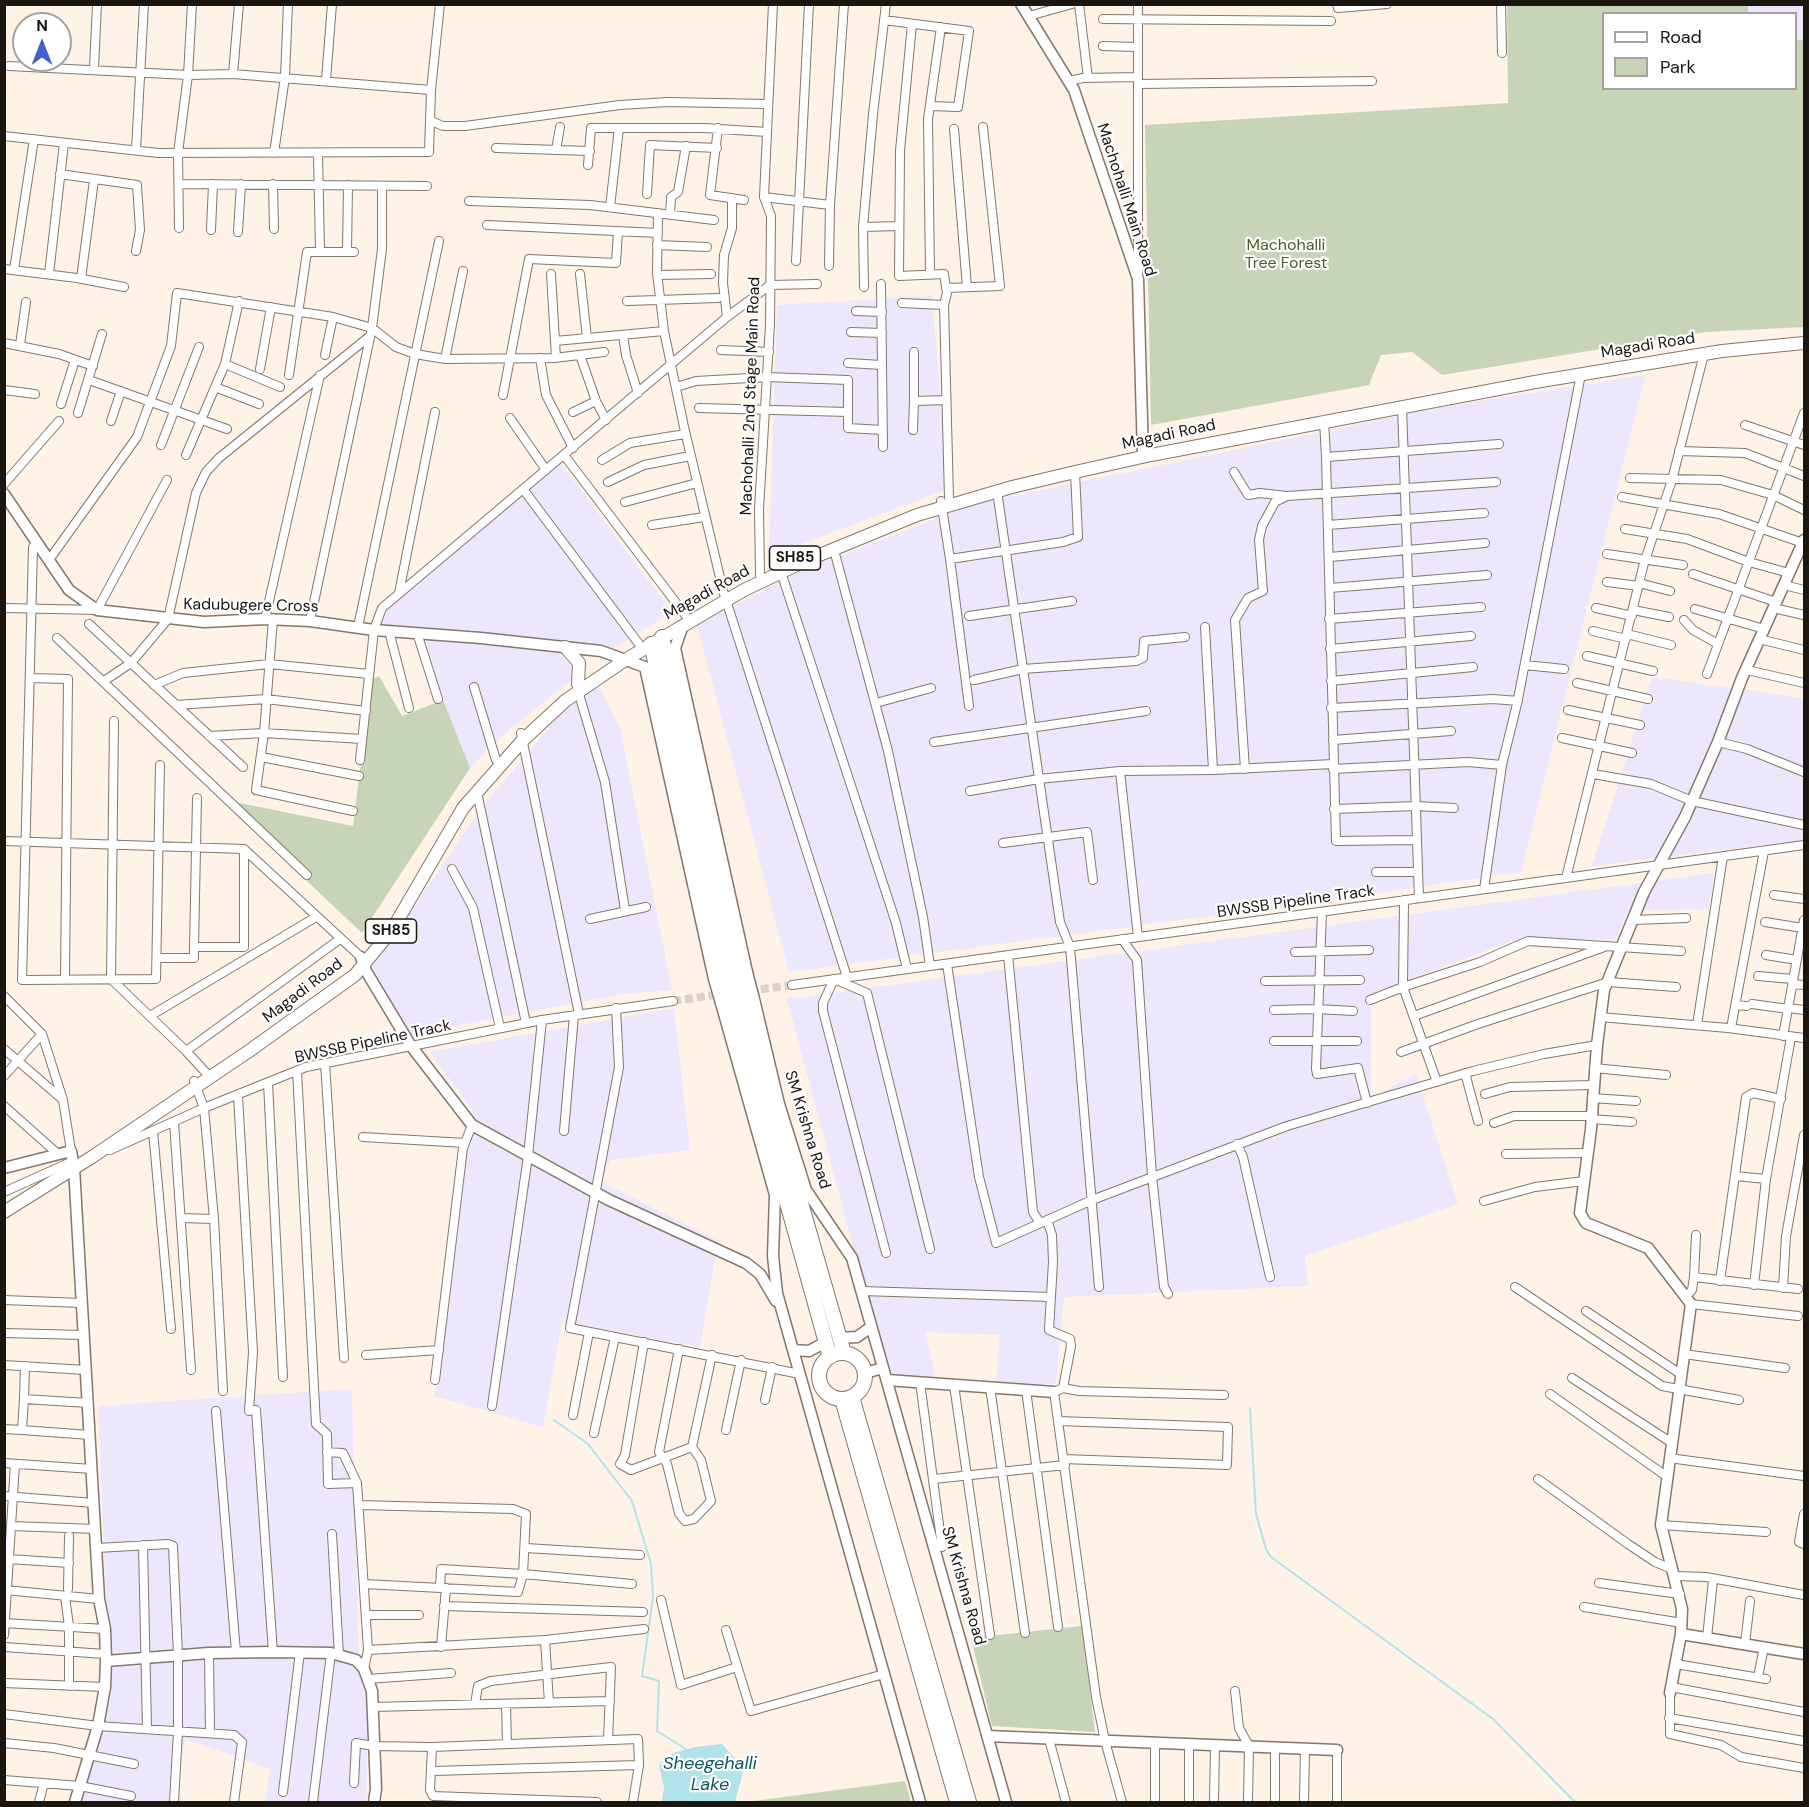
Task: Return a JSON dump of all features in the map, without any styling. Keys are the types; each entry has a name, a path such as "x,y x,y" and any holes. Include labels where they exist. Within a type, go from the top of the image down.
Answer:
{"highway":[{"name":"SM Krishna Road","path":"651,642 736,999 837,1355"},
{"path":"837,1355 860,1361 865,1373 862,1388 847,1398 829,1394 820,1383 820,1369 837,1355"},
{"path":"847,1398 969,1803"},
{"path":"903,1590 957,1803"}],"main road":[{"name":"Magadi Road","path":"362,960 388,925 459,803 496,760 578,687 760,575 886,520 1010,480 1142,453 1647,355 1721,344 1804,336"},
{"name":"Magadi Road","path":"725,597 944,502 1076,472 1142,453 1581,374 1704,354 1804,343"},
{"name":"Magadi Road","path":"651,642 685,620"},
{"path":"565,647 579,663 578,687"},
{"name":"Magadi Road","path":"4,1212 73,1160 92,1157 208,1075 362,960 392,930 463,808 522,736"},
{"name":"Magadi Road","path":"4,1204 195,1084"}],"street":[{"path":"94,68 97,4"},
{"path":"136,150 144,4"},
{"path":"179,228 178,153 188,75 192,4"},
{"path":"233,74 238,4"},
{"path":"274,153 285,77 288,4"},
{"path":"327,80 332,4"},
{"path":"4,136 178,153 429,152 431,90 440,4"},
{"name":"Machohalli 2nd Stage Main Road","path":"760,575 759,509 769,352 771,216 764,197 773,4"},
{"path":"796,261 808,4"},
{"path":"829,266 830,205 844,4"},
{"path":"864,287 863,226 886,4"},
{"name":"Machohalli Main Road","path":"1021,4 1069,81 1138,279 1142,453"},
{"path":"1029,16 1047,7 1072,4"},
{"path":"1079,4 1088,78"},
{"path":"1138,4 1138,279"},
{"path":"1338,4 1338,8 1387,4"},
{"path":"1501,4 1502,53"},
{"path":"1103,19 1331,21"},
{"path":"884,20 969,31 958,107 930,105"},
{"path":"912,24 900,151 899,276 944,274 946,288 944,305 946,400 944,502 969,706"},
{"path":"930,275 930,105 941,27"},
{"path":"1103,46 1138,47"},
{"path":"9,66 94,68 188,75 233,74 431,90"},
{"path":"1069,81 1088,78 1138,81 1372,81"},
{"path":"431,121 443,126 465,126 620,105 668,102 768,104"},
{"path":"556,150 560,127"},
{"path":"946,288 1000,286 982,127"},
{"path":"588,165 591,128 718,129 767,132"},
{"path":"610,207 619,128"},
{"path":"718,129 710,195 744,200"},
{"path":"954,129 967,287"},
{"path":"14,270 34,139"},
{"path":"49,274 64,143"},
{"path":"647,194 650,145 717,148"},
{"path":"670,215 671,197 678,192 686,146"},
{"path":"496,148 590,151"},
{"path":"318,154 320,250"},
{"path":"60,174 137,185 140,230 136,251"},
{"path":"81,279 94,180"},
{"path":"180,184 427,186"},
{"path":"211,231 213,184"},
{"path":"238,232 241,184"},
{"path":"273,184 274,229"},
{"path":"288,375 307,252 320,250 351,252 348,185"},
{"path":"310,621 371,332 382,249 382,186"},
{"path":"764,197 830,205"},
{"path":"727,317 723,283 724,255 732,228 732,198"},
{"path":"469,201 610,207 714,220"},
{"path":"658,213 657,275 664,331 704,517 725,597 847,977"},
{"path":"487,225 658,233"},
{"path":"863,226 899,226"},
{"path":"503,395 529,259 616,263 618,231"},
{"path":"358,627 439,241"},
{"path":"657,245 707,247"},
{"path":"4,269 124,287"},
{"path":"445,359 463,272"},
{"path":"551,274 556,358"},
{"path":"580,274 587,338"},
{"path":"657,275 711,274"},
{"path":"360,760 374,630 382,608 727,317 770,285 817,284"},
{"path":"881,284 883,447"},
{"path":"49,560 137,437 171,345 177,293 333,317 371,332 396,347 415,354 445,359 556,358 604,352"},
{"path":"627,301 718,298"},
{"path":"20,345 26,302"},
{"path":"186,455 225,364 239,302"},
{"path":"902,303 944,305"},
{"path":"260,369 271,307"},
{"path":"856,311 882,312"},
{"path":"325,355 333,317"},
{"path":"555,342 664,331"},
{"path":"104,681 131,663 168,619 196,493 206,472 219,458 371,332"},
{"path":"851,332 882,333"},
{"path":"78,413 102,334"},
{"path":"623,335 626,356 638,393"},
{"path":"4,343 20,345 93,366"},
{"path":"161,445 199,346"},
{"path":"720,350 769,352"},
{"path":"913,429 914,352"},
{"path":"1566,878 1639,585 1672,480 1704,354"},
{"path":"580,355 596,401 606,420"},
{"path":"540,358 546,395 573,448"},
{"path":"61,404 75,360"},
{"path":"848,363 882,365"},
{"path":"225,364 280,387"},
{"path":"321,374 269,619 269,664 264,733 256,790 353,811"},
{"path":"1484,889 1502,765 1518,701 1581,374"},
{"path":"676,387 696,381 767,377 848,380 848,428 882,429"},
{"path":"88,380 227,429"},
{"path":"215,387 259,404"},
{"path":"4,390 35,394"},
{"path":"111,421 120,391"},
{"path":"914,401 946,400"},
{"path":"573,412 596,401"},
{"path":"1402,406 1419,898"},
{"path":"699,408 848,412"},
{"path":"399,593 435,412"},
{"path":"1707,675 1804,413"},
{"path":"510,418 546,470"},
{"path":"4,484 59,421"},
{"path":"1324,422 1330,557 1329,619 1336,841 1417,840"},
{"path":"1745,425 1804,445"},
{"path":"602,460 630,443 685,434"},
{"path":"1326,457 1499,444"},
{"path":"1679,451 1745,453 1804,476"},
{"path":"564,455 685,620"},
{"path":"608,482 644,465 690,456"},
{"path":"950,560 1006,549 1064,542 1078,537 1076,472"},
{"path":"1234,472 1248,495 1260,493 1287,496 1497,482"},
{"path":"1630,478 1721,480 1773,495 1804,510"},
{"path":"4,608 97,610 167,480"},
{"path":"625,502 697,483"},
{"path":"523,489 651,642"},
{"path":"998,491 1060,922 1070,946 1099,1287"},
{"name":"Kadubugere Cross","path":"4,494 69,590 97,610 204,622 269,619 310,621 374,630 565,647 622,658"},
{"path":"1245,769 1235,620 1248,598 1263,591 1259,540 1262,526 1275,502 1287,496"},
{"path":"1622,497 1719,514 1804,541 1800,559 1789,573 1692,801 1661,865 1644,892 1608,982 1600,1017 1580,1213 1586,1223 1648,1248 1689,1300 1798,1316"},
{"path":"1328,525 1484,513"},
{"path":"652,525 704,517"},
{"path":"1625,529 1687,539 1749,562 1789,573"},
{"path":"1330,557 1485,543"},
{"path":"33,547 22,980 156,979 160,765"},
{"path":"834,550 876,703 923,917 930,966"},
{"path":"1607,554 1683,565"},
{"path":"781,572 896,923 907,969"},
{"path":"1693,574 1739,588 1775,605 1804,615"},
{"path":"1330,588 1487,575"},
{"path":"1607,582 1670,591"},
{"path":"1784,585 1804,590"},
{"path":"969,616 1072,601"},
{"path":"1329,619 1410,610 1481,607"},
{"path":"1596,608 1669,617"},
{"path":"1695,609 1804,650"},
{"name":"SM Krishna Road","path":"685,620 675,648 731,976 775,1195 773,1266 783,1313 920,1803"},
{"path":"1684,620 1693,630 1718,644"},
{"path":"89,624 243,768"},
{"path":"1205,627 1213,770"},
{"path":"389,631 409,708"},
{"path":"1593,631 1671,645"},
{"path":"417,633 438,699"},
{"path":"1330,649 1471,636"},
{"path":"57,638 307,875"},
{"path":"974,680 1023,669 1136,660 1143,658 1144,641 1185,638"},
{"path":"1587,656 1653,671"},
{"name":"SM Krishna Road","path":"622,658 645,667 731,976"},
{"path":"154,685 183,673 269,664 369,674"},
{"path":"1525,664 1564,669"},
{"path":"1331,681 1473,667"},
{"path":"1747,669 1804,683"},
{"path":"30,678 68,679 65,980"},
{"path":"1577,684 1648,699"},
{"path":"474,687 496,760"},
{"path":"578,687 605,782 625,910"},
{"path":"876,703 931,688"},
{"path":"176,705 266,699 366,711"},
{"path":"1331,708 1492,699 1518,701"},
{"path":"1568,710 1640,725"},
{"path":"934,742 1146,711"},
{"path":"114,721 111,979 208,1075"},
{"path":"1333,740 1451,731"},
{"path":"209,736 264,733 362,739"},
{"path":"522,736 577,1015 564,1131"},
{"path":"1562,738 1632,753"},
{"path":"1718,742 1748,749 1804,771"},
{"path":"261,757 359,776"},
{"path":"970,791 1039,779 1120,771 1468,762 1502,765"},
{"path":"1120,771 1138,937"},
{"path":"1593,774 1651,784 1692,801 1804,825"},
{"path":"477,792 526,1023"},
{"path":"157,958 194,958 197,798"},
{"path":"1334,809 1416,806 1454,808"},
{"path":"1004,843 1087,832 1093,880"},
{"path":"4,841 244,849 362,960 411,1046 472,1125 609,1200 746,1263 760,1274 783,1313"},
{"name":"BWSSB Pipeline Track","path":"792,985 1804,845"},
{"path":"194,946 244,947 244,849"},
{"path":"1731,1028 1764,851"},
{"path":"1697,1025 1723,856"},
{"path":"452,869 473,908 500,1028"},
{"path":"1376,872 1418,872"},
{"path":"1774,895 1804,899"},
{"path":"1404,900 1403,987 1437,1082"},
{"path":"590,919 646,907"},
{"path":"1322,912 1317,1009 1317,1074 1358,1068 1367,1103"},
{"path":"150,1016 316,917"},
{"path":"1634,920 1686,918"},
{"path":"1754,1286 1767,1179 1781,1099 1788,1009 1800,957 1804,925 1765,922"},
{"path":"186,1051 340,939"},
{"path":"1122,939 1137,960 1152,1176 1164,1287 1168,1294"},
{"path":"1370,1000 1480,962 1528,941 1682,951"},
{"path":"1414,1016 1608,945"},
{"path":"1295,951 1370,950"},
{"path":"1008,955 1033,1212 1043,1221 1052,1235 1049,1330 1070,1339 1058,1390 1058,1421 1105,1741 1122,1803"},
{"path":"1766,955 1800,957"},
{"path":"946,964 979,1177 996,1243 1092,1200 1237,1144 1465,1073 1544,1053 1597,1045"},
{"path":"1758,976 1804,986"},
{"path":"886,1253 823,1011 823,1003 834,979 867,993 930,1250"},
{"path":"1265,981 1360,980"},
{"path":"1401,1052 1608,982 1676,987"},
{"path":"4,996 42,1034 63,1100 73,1160 98,1548 99,1599 105,1629 105,1687 98,1726 75,1803"},
{"name":"SM Krishna Road","path":"736,999 779,1104 806,1190 847,1249 862,1291 1006,1803"},
{"name":"BWSSB Pipeline Track","path":"92,1157 204,1108 297,1071 326,1063 542,1020 673,1001"},
{"path":"1736,1005 1804,1011"},
{"path":"616,1008 619,1067 594,1190 570,1328 772,1366 800,1374"},
{"path":"1274,1010 1353,1011"},
{"path":"1600,1017 1731,1028 1804,1038"},
{"path":"492,1406 528,1155 542,1020"},
{"path":"4,1076 42,1034"},
{"path":"1274,1041 1357,1041"},
{"path":"4,1049 63,1100"},
{"path":"326,1063 344,1358"},
{"path":"1594,1068 1666,1075"},
{"path":"297,1071 316,1424 327,1434 328,1484 357,1483"},
{"path":"1465,1073 1478,1121"},
{"path":"268,1083 283,1377"},
{"path":"195,1084 204,1108 214,1219 222,1391"},
{"path":"1485,1094 1510,1087 1593,1085"},
{"path":"1720,1281 1748,1094 1781,1099"},
{"path":"238,1096 253,1352 250,1370 273,1652"},
{"path":"1592,1098 1636,1101"},
{"path":"4,1106 58,1154 73,1160"},
{"path":"1494,1123 1514,1116 1591,1118 1632,1122"},
{"path":"174,1122 191,1370"},
{"path":"435,1380 465,1143 472,1125"},
{"path":"153,1131 171,1329"},
{"path":"1783,1288 1786,1236 1804,1135"},
{"path":"363,1137 465,1143"},
{"path":"1237,1144 1243,1157 1270,1277"},
{"path":"1506,1154 1587,1153"},
{"path":"4,1168 58,1154"},
{"path":"4,1192 73,1160"},
{"path":"1735,1176 1767,1179"},
{"path":"1484,1201 1535,1187 1584,1181"},
{"path":"181,1218 214,1219"},
{"path":"1696,1235 1694,1277 1689,1300 1682,1375 1666,1476 1661,1525 1680,1594 1682,1629 1671,1690 1670,1734 1721,1745 1741,1757 1804,1768"},
{"path":"1694,1277 1754,1286 1798,1289"},
{"path":"1515,1287 1662,1386 1739,1400"},
{"path":"862,1291 1051,1297"},
{"path":"4,1300 81,1304"},
{"path":"1586,1311 1682,1375"},
{"path":"794,1350 809,1351 833,1340 857,1337 871,1327"},
{"path":"573,1415 588,1332"},
{"path":"4,1333 83,1335"},
{"path":"594,1434 615,1337"},
{"path":"644,1342 625,1455 620,1464 631,1470 692,1447"},
{"path":"679,1349 659,1452 667,1464 679,1513 683,1520 689,1521 711,1501 701,1460 692,1447 712,1355"},
{"path":"366,1355 439,1350"},
{"path":"1684,1354 1785,1368"},
{"path":"726,1430 741,1360"},
{"path":"4,1365 85,1370"},
{"path":"22,1430 25,1366"},
{"path":"765,1400 772,1366"},
{"path":"865,1373 883,1368"},
{"path":"1572,1378 1672,1443"},
{"path":"887,1380 1026,1390 1224,1395"},
{"path":"920,1383 942,1547"},
{"path":"954,1385 990,1635"},
{"path":"990,1387 1025,1633"},
{"path":"1026,1390 1058,1627"},
{"path":"1550,1394 1666,1476"},
{"path":"24,1399 88,1403"},
{"path":"216,1411 236,1652"},
{"path":"934,1479 1037,1468 1064,1462 1227,1465 1228,1427 1058,1421"},
{"path":"4,1429 90,1435"},
{"path":"327,1452 343,1454 357,1483 368,1650 366,1674 372,1707 374,1803"},
{"path":"1669,1458 1804,1476"},
{"path":"4,1463 92,1469"},
{"path":"4,1635 11,1526 9,1496 15,1464"},
{"path":"1538,1479 1628,1544 1674,1573 1804,1595"},
{"path":"9,1496 94,1503"},
{"path":"359,1505 513,1509 526,1514 526,1548 518,1592 364,1584"},
{"path":"1804,1514 1799,1542 1804,1544"},
{"path":"1661,1525 1766,1532"},
{"path":"11,1526 96,1529"},
{"path":"313,1803 335,1654 332,1534"},
{"path":"69,1536 67,1593 69,1686"},
{"path":"98,1548 142,1545 173,1546 178,1655 178,1731 174,1803"},
{"path":"142,1545 147,1657 147,1728"},
{"path":"526,1548 640,1555"},
{"path":"9,1559 69,1563"},
{"path":"441,1647 444,1606 441,1569 632,1584"},
{"path":"1707,1638 1713,1580"},
{"path":"1599,1583 1680,1594"},
{"path":"6,1590 67,1593 99,1599"},
{"path":"661,1600 681,1685 737,1667"},
{"path":"1745,1644 1750,1601"},
{"path":"444,1606 643,1612"},
{"path":"1584,1607 1682,1629 1707,1638 1804,1654"},
{"path":"366,1616 419,1616"},
{"path":"5,1623 105,1629"},
{"path":"368,1650 544,1640 644,1629"},
{"path":"726,1630 751,1710 884,1674"},
{"path":"544,1640 549,1702"},
{"path":"4,1647 68,1651 105,1658 236,1652 335,1654 357,1660 366,1674"},
{"path":"1676,1664 1762,1678 1764,1647"},
{"path":"283,1792 300,1652"},
{"path":"209,1653 210,1733"},
{"path":"475,1704 478,1686 491,1681 611,1667 608,1740"},
{"path":"366,1674 451,1673"},
{"path":"4,1683 105,1687"},
{"path":"1235,1690 1239,1728 1249,1746 1248,1803"},
{"path":"1671,1690 1804,1712"},
{"path":"372,1707 610,1701"},
{"path":"506,1704 507,1744"},
{"path":"4,1714 98,1726 234,1735 242,1742 234,1803"},
{"path":"1669,1718 1804,1741"},
{"path":"987,1736 1337,1750 1337,1803"},
{"path":"354,1783 356,1743 374,1746 432,1747 638,1738 639,1765 633,1803"},
{"path":"1049,1738 1066,1803"},
{"path":"4,1743 89,1754 134,1764"},
{"path":"1155,1743 1155,1803"},
{"path":"1189,1744 1190,1803"},
{"path":"1214,1803 1215,1745"},
{"path":"432,1747 433,1771 430,1790 433,1796 597,1803"},
{"path":"1275,1747 1275,1803"},
{"path":"1304,1803 1305,1748"},
{"path":"433,1771 639,1765"},
{"path":"4,1780 80,1786 131,1796"},
{"path":"39,1803 44,1783"}],"shaded area":[{"path":"1748,5 1804,5 1804,40 1797,40 1797,12 1748,12"},
{"path":"932,296 948,489 769,556 777,305"},
{"path":"1645,375 1521,872 1331,900 789,972 697,625 803,570 974,504 1436,408"},
{"path":"560,462 672,612 614,648 381,624 389,607"},
{"path":"425,639 555,649 579,674 511,728 470,768 443,700"},
{"path":"1652,677 1804,698 1804,840 1592,866"},
{"path":"599,686 620,728 672,990 623,994 412,1034 370,971 480,810 562,712"},
{"path":"1714,873 1709,909 1628,910 1616,939 1512,941 1371,994 1371,1098 1416,1074 1458,1204 1305,1256 1308,1286 1064,1297 1056,1384 996,1382 1000,1335 925,1332 936,1378 892,1374 863,1283 787,999"},
{"path":"674,1008 690,1150 610,1160 602,1182 718,1241 700,1347 562,1322 543,1427 434,1396 473,1111 430,1052"},
{"path":"352,1389 359,1667 368,1701 366,1802 265,1802 270,1769 185,1739 175,1802 79,1802 110,1685 98,1406"}],"green space":[{"name":"Machohalli Tree Forest","path":"1507,5 1748,5 1748,12 1602,12 1602,90 1797,90 1797,40 1804,40 1804,327 1705,332 1442,375 1412,352 1381,355 1369,385 1151,425 1145,125 1508,103"},
{"path":"379,676 402,716 443,700 470,768 362,933 220,799 353,826 371,680"},
{"path":"1082,1626 1095,1732 992,1726 971,1638"},
{"path":"905,1781 911,1802 746,1802"}],"water":[{"name":"Sheegehalli Lake","path":"722,1744 744,1768 735,1802 662,1802 664,1788 659,1765 673,1753 695,1747"}],"waterway":[{"path":"1250,1408 1256,1514 1266,1549 1271,1557 1493,1719 1575,1802"},
{"path":"554,1420 588,1444 632,1501 651,1564 653,1597 642,1676 659,1681 657,1731 689,1751"}],"tunnel":[{"path":"749,991 792,985"},
{"path":"673,1001 722,994"}]}
